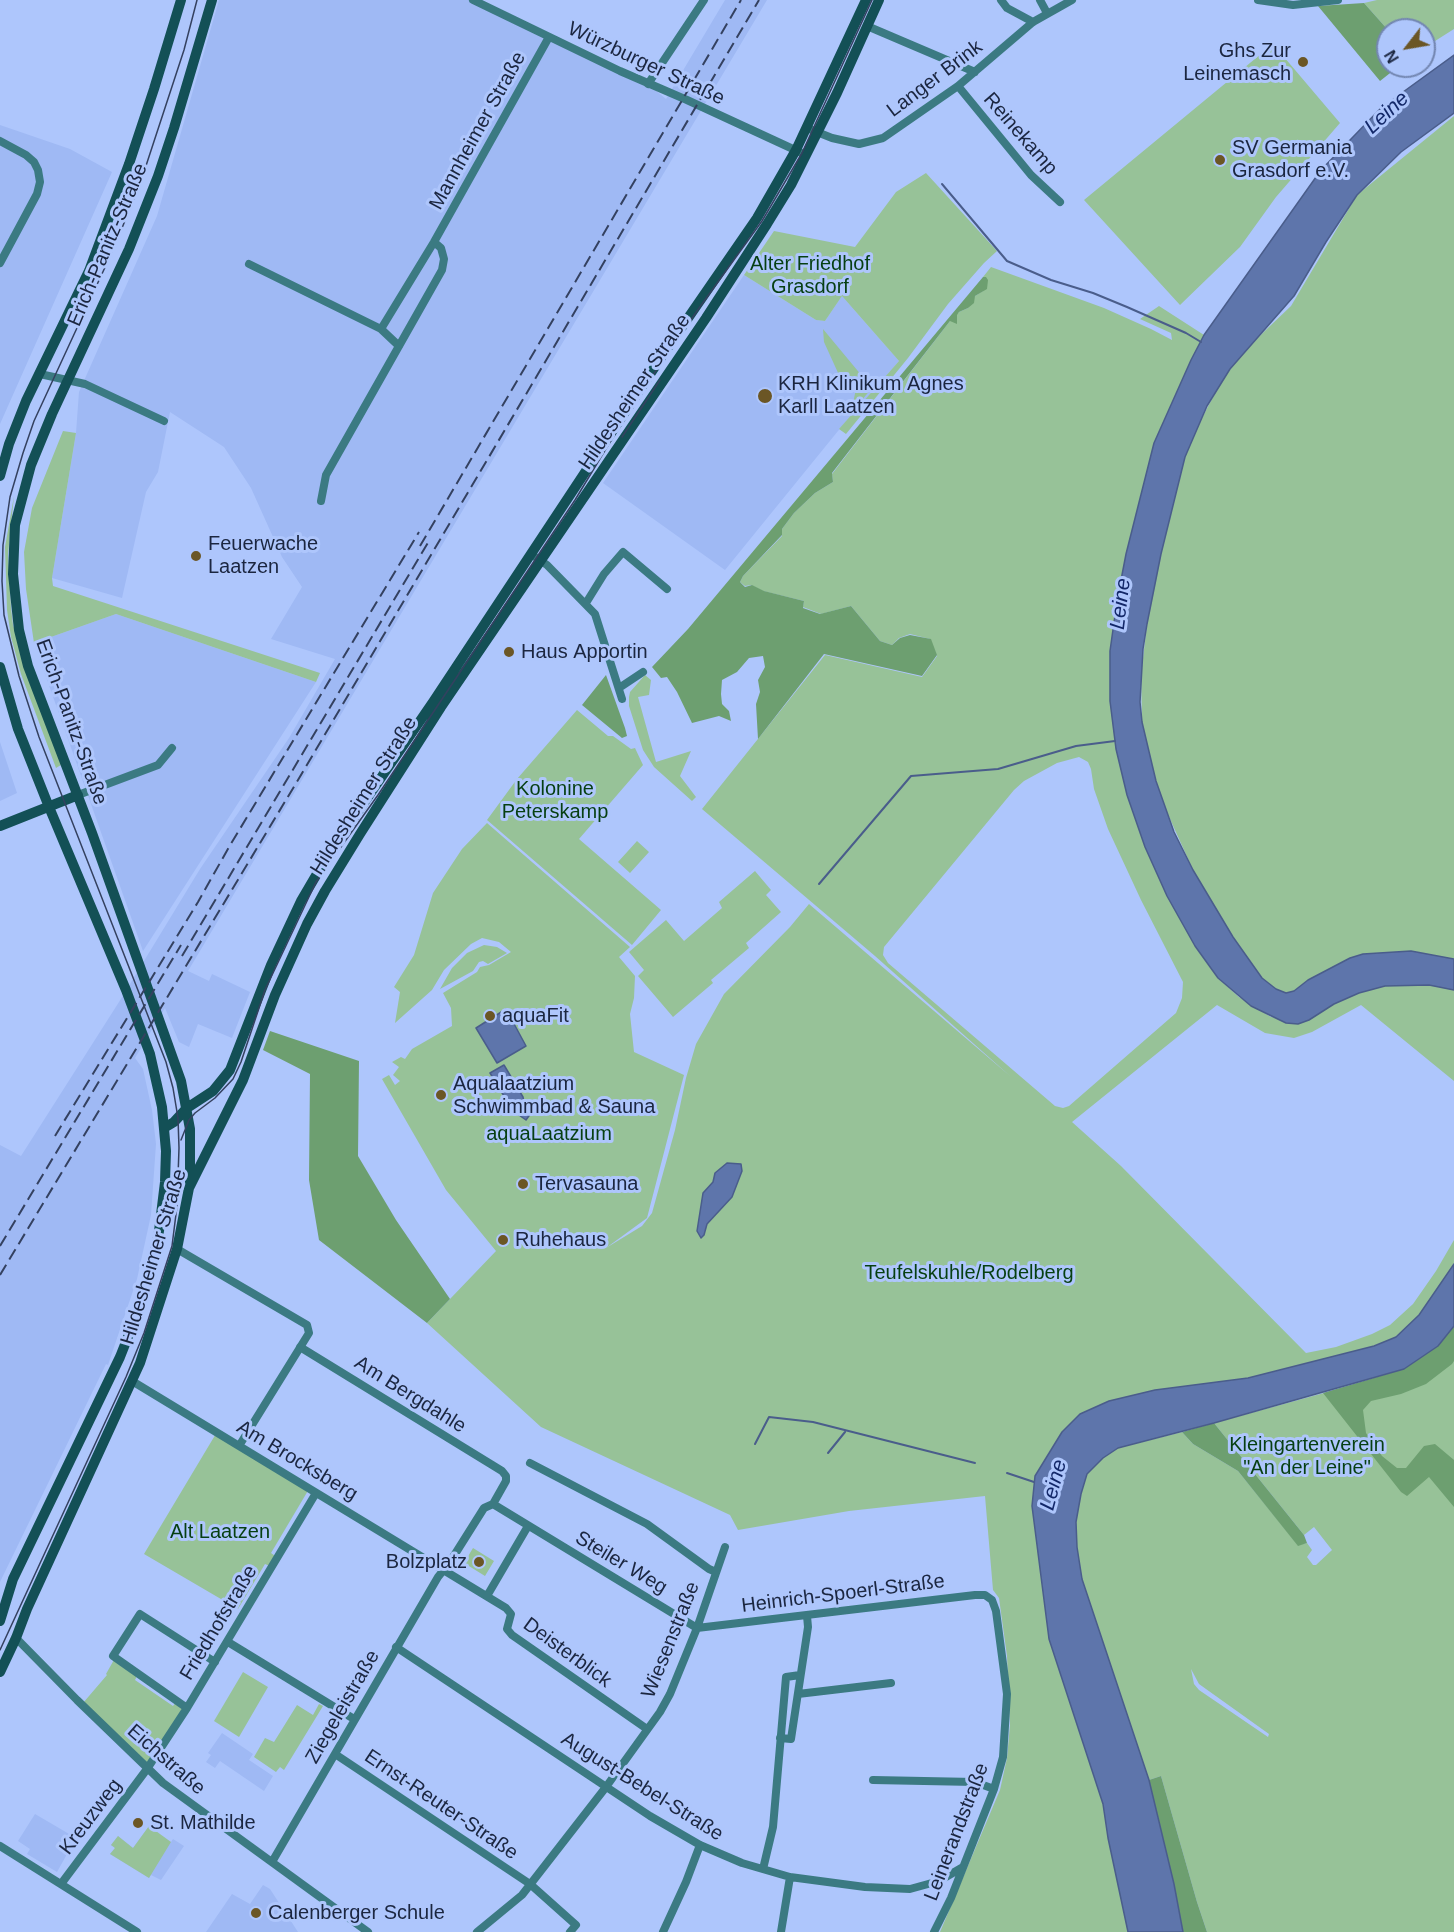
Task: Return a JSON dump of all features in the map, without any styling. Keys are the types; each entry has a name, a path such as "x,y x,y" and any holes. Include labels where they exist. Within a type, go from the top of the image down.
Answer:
{"main road":[{"name":"Erich-Panitz-Straße","path":"0,476 14,433 89,271 129,164 181,0"},
{"name":"Erich-Panitz-Straße","path":"189,1188 191,1138 188,1108 170,1047 78,795 28,666 19,630 13,574 15,525 22,493 42,437 129,249 158,176 212,0"},
{"name":"Hildesheimer Straße","path":"0,1621 4,1597 120,1357 139,1309 153,1262 163,1204 166,1151 164,1128 213,1091 230,1070 271,965 301,901 327,855 535,557 706,318 785,195 866,0"},
{"name":"Hildesheimer Straße","path":"812,130 837,93 879,0"},
{"name":"Hildesheimer Straße","path":"0,1672 140,1363 177,1249 189,1188 243,1080 275,996 307,924 360,834 688,317 801,153"},
{"path":"0,667 18,729 48,807 126,990 150,1054 160,1096 164,1128"},
{"path":"0,826 78,795"},
{"path":"0,1621 16,1638"}],"street":[{"name":"Würzburger Straße","path":"472,0 549,38 801,153"},
{"path":"648,84 704,0"},
{"path":"1001,0 1007,8 1033,22"},
{"path":"1040,0 1047,13"},
{"name":"Langer Brink","path":"812,130 832,138 858,144 883,138 958,86 1033,22 1072,0"},
{"path":"1258,0 1293,5 1338,0"},
{"path":"867,26 975,72"},
{"name":"Mannheimer Straße","path":"381,329 434,242 549,38"},
{"name":"Reinekamp","path":"958,86 1031,175 1060,202"},
{"path":"0,141 26,154 34,162 40,182 37,194 0,263"},
{"path":"321,501 326,475 442,270 444,259 441,248 434,242"},
{"path":"249,264 381,329 399,346"},
{"path":"40,374 85,384 164,421"},
{"path":"585,603 604,574 623,552 667,589"},
{"path":"535,557 595,614 622,699"},
{"path":"619,688 643,672"},
{"path":"78,795 158,765 172,748"},
{"path":"177,1249 307,1325 309,1333 239,1446"},
{"name":"Am Bergdahle","path":"300,1347 502,1472"},
{"name":"Am Brocksberg","path":"132,1381 487,1596"},
{"path":"530,1463 647,1524 716,1572"},
{"name":"Ziegeleistraße","path":"272,1862 438,1577 484,1509 493,1504 506,1481 506,1476 502,1472"},
{"name":"Friedhofstraße","path":"147,1769 188,1708 316,1493"},
{"name":"Steiler Weg","path":"493,1504 697,1628"},
{"path":"487,1596 528,1527"},
{"name":"Wiesenstraße","path":"477,1932 522,1895 606,1787 660,1712 670,1694 697,1628 725,1547"},
{"name":"Heinrich-Spoerl-Straße","path":"697,1628 975,1595 985,1595 992,1600"},
{"name":"Deisterblick","path":"487,1596 511,1614 507,1629 512,1635 647,1729"},
{"name":"Leinerandstraße","path":"934,1932 994,1790 1003,1757 1007,1694 996,1611 992,1600"},
{"path":"188,1708 113,1656 140,1614 215,1662"},
{"path":"780,1738 791,1739 808,1627 807,1616"},
{"name":"Eichstraße","path":"16,1638 147,1769 182,1798 368,1932"},
{"path":"228,1642 354,1719"},
{"name":"August-Bebel-Straße","path":"396,1647 606,1787 700,1845 742,1863 790,1877 865,1887 910,1889 939,1881 963,1867"},
{"path":"763,1869 773,1827 786,1677 800,1676"},
{"path":"798,1694 891,1683"},
{"name":"Ernst-Reuter-Straße","path":"334,1754 530,1884"},
{"name":"Kreuzweg","path":"61,1884 147,1769"},
{"path":"873,1780 975,1782 994,1790"},
{"path":"663,1932 700,1845"},
{"name":"Kreuzweg","path":"0,1846 137,1932"},
{"path":"781,1932 790,1877"},
{"path":"530,1884 576,1925 570,1932"}],"shaded area":[{"path":"219,0 473,0 648,84 666,99 725,0 767,0 188,971 209,981 212,974 250,992 232,1038 198,1024 189,1047 179,1042 165,1008 135,1058 143,1069 152,1110 156,1144 151,1215 137,1279 108,1365 106,1364 0,1582 0,1145 21,1156 200,869 289,738 335,659 271,639 302,587 282,557 251,488 224,447 170,412 158,472 146,492 122,598 52,578 76,433 79,392 157,216"},
{"path":"0,125 70,149 112,172 0,424"},
{"name":"KRH Klinikum Agnes Karll Laatzen","path":"744,275 816,320 825,321 842,296 899,361 838,431 725,570 603,483"},
{"path":"116,614 316,682 143,951 34,643"},
{"path":"0,742 17,793 0,801"},
{"path":"222,1733 253,1754 249,1760 273,1776 264,1791 220,1761 215,1768 206,1762 211,1755 208,1753"},
{"path":"35,1814 76,1838 57,1872 27,1854 30,1849 18,1841"},
{"path":"149,1826 171,1842 173,1839 184,1846 161,1880 151,1875 149,1878 110,1854 115,1848 111,1845 118,1836 133,1848"},
{"path":"263,1885 270,1889 298,1932 206,1932 232,1894 250,1904"}],"green space":[{"path":"1377,0 1454,0 1454,29 1436,40 1436,18 1377,18 1364,3"},
{"path":"1364,3 1377,18 1376,76 1318,6"},
{"name":"SV Germania Grasdorf e.V.","path":"1273,44 1340,123 1276,197 1240,247 1180,305 1084,200"},
{"path":"1454,116 1454,959 1411,951 1363,954 1350,958 1308,980 1294,991 1286,993 1276,989 1262,978 1233,937 1193,870 1166,810 1156,781 1142,722 1141,675 1147,624 1161,554 1185,457 1195,431 1222,380 1248,347 1291,306 1357,195"},
{"name":"Alter Friedhof Grasdorf","path":"926,173 997,251 948,304 908,358 846,434 839,429 899,361 842,296 825,321 816,320 744,275 774,231 855,247 896,192"},
{"path":"991,267 1104,308 1172,340 1171,333 1140,319 1159,306 1204,335 1154,443 1126,554 1110,651 1110,701 1116,749 1127,795 1145,847 1167,896 1195,946 1218,978 1239,997 1271,1017 1309,1020 1334,1004 1359,993 1385,986 1429,985 1454,990 1454,1081 1361,1005 1312,1032 1294,1038 1265,1033 1217,1005 1072,1122 1121,1166 1306,1353 1336,1347 1390,1325 1413,1304 1454,1240 1454,1264 1419,1315 1396,1337 1374,1346 1248,1378 1155,1390 1109,1401 1080,1414 1062,1432 1048,1454 1032,1506 1049,1639 1103,1804 1128,1932 940,1932 1000,1790 1007,1758 1010,1725 1007,1656 999,1598 993,1590 985,1496 849,1511 738,1530 730,1515 541,1427 427,1323 496,1251 446,1190 382,1079 389,1075 395,1085 400,1081 393,1075 399,1067 392,1062 401,1057 405,1059 412,1049 452,1026 451,1008 443,993 477,972 480,967 489,965 511,952 499,942 482,938 471,944 444,970 432,990 395,1023 400,992 394,987 414,955 433,893 462,849 487,823 630,947 619,957 635,976 634,998 630,1014 634,1052 684,1075 647,1218 606,1248 642,1226 652,1213 696,1044 724,994 790,927 809,904 1010,1076 875,956 702,809 825,655 922,677 937,656 930,639 910,634 899,638 892,645 880,641 851,606 821,614 803,607 804,601 763,591 751,585 745,586 740,582 743,576 782,536 782,529 794,513 815,493 833,482 832,474 950,321 959,312 968,308 975,296 983,291 986,277 983,277","holes":["1079,757 1088,762 1094,789 1108,829 1183,982 1182,998 1176,1013 1069,1106 1063,1108 1055,1106 888,963 883,955 884,947 1014,790 1024,781 1057,763","713,1182 732,1197 707,1224 704,1235 697,1231 703,1193"]},
{"path":"983,277 988,280 987,289 975,296 974,303 968,308 959,312 957,324 950,321 832,473 833,482 815,493 794,513 782,529 782,535 740,582 745,587 752,585 764,591 804,601 803,608 820,614 851,606 880,641 892,645 900,638 910,635 931,639 937,655 922,676 824,654 758,739 756,704 760,692 758,680 765,667 763,656 749,658 737,672 722,680 722,704 729,711 731,721 719,716 692,723 667,677 661,678 652,667 688,629"},
{"path":"823,329 872,388 851,413 858,379 839,375 824,342"},
{"path":"63,431 76,433 52,578 53,586 320,673 316,682 116,614 34,643 26,589 24,552 32,508"},
{"path":"14,496 8,554 13,625 61,765 56,768 21,674 11,637 7,610 5,547"},
{"path":"606,675 625,728 627,736 622,738 582,705"},
{"path":"645,675 651,680 649,695 638,697 656,762 691,751 680,776 696,797 692,801 654,767 643,750 629,706 629,697 630,692"},
{"name":"Kolonine Peterskamp","path":"577,710 608,736 613,736 631,749 635,748 643,765 579,839 661,910 632,945 487,820 517,779"},
{"path":"637,841 649,852 630,873 618,862"},
{"path":"755,871 771,890 766,895 781,912 746,943 749,948 711,980 713,983 673,1017 638,976 644,970 629,952 666,920 684,941 722,908 719,902"},
{"path":"484,945 497,947 507,953 488,964 483,961 479,962 473,971 440,989 452,968 467,953"},
{"path":"270,1031 359,1061 358,1156 396,1220 450,1299 427,1323 319,1240 309,1180 310,1074 263,1050"},
{"name":"Kleingartenverein \"An der Leine\"","path":"1454,1326 1454,1932 1207,1932 1161,1776 1149,1780 1082,1579 1076,1522 1087,1474 1103,1458 1118,1448 1182,1432 1193,1444 1238,1471 1298,1545 1307,1543 1312,1550 1307,1557 1313,1565 1316,1565 1332,1550 1314,1527 1304,1535 1214,1423 1368,1381 1438,1346","holes":["1191,1669 1199,1684 1269,1734 1268,1737 1199,1690 1194,1684"]},
{"path":"1454,1326 1454,1361 1452,1364 1426,1384 1401,1394 1371,1401 1363,1410 1366,1433 1382,1456 1397,1468 1406,1468 1424,1446 1435,1444 1454,1460 1454,1507 1429,1477 1407,1496 1401,1492 1323,1393 1404,1369 1438,1346"},
{"path":"1214,1423 1304,1535 1307,1543 1298,1546 1238,1471 1193,1444 1182,1432"},
{"name":"Alt Laatzen","path":"217,1432 309,1489 271,1553 278,1558 272,1567 265,1564 238,1609 144,1554"},
{"name":"Bolzplatz","path":"473,1548 494,1561 485,1576 464,1563"},
{"path":"115,1658 138,1674 135,1680 173,1706 177,1701 185,1707 147,1767 83,1703 107,1675"},
{"path":"243,1672 268,1687 239,1737 214,1721"},
{"path":"319,1704 323,1706 284,1770 280,1767 276,1772 254,1757 265,1738 274,1742 297,1705 313,1715"},
{"path":"1161,1776 1207,1932 1183,1932 1149,1780"},
{"path":"149,1826 171,1842 149,1878 110,1854 115,1848 111,1845 118,1836 133,1848"}],"water":[{"name":"Leine","path":"1454,55 1454,113 1401,152 1357,195 1294,296 1230,369 1207,406 1185,457 1161,554 1143,649 1140,702 1142,722 1156,781 1174,832 1193,870 1233,937 1262,978 1276,989 1286,993 1294,991 1308,980 1350,958 1363,954 1411,951 1454,959 1454,990 1429,985 1385,986 1359,993 1334,1004 1309,1020 1298,1024 1286,1023 1251,1006 1218,978 1195,946 1167,896 1145,847 1127,795 1116,749 1110,701 1110,651 1117,601 1126,554 1154,443 1204,335 1321,170 1381,108 1422,78 1436,78 1436,68"},
{"path":"506,1009 526,1046 497,1063 476,1028"},
{"path":"504,1065 523,1097 525,1107 531,1113 526,1120 510,1106 490,1073"},
{"path":"727,1163 741,1164 742,1171 732,1197 707,1224 701,1238 697,1231 703,1193 713,1182 715,1173"},
{"name":"Leine","path":"1454,1264 1454,1326 1438,1346 1404,1369 1118,1448 1103,1458 1087,1474 1076,1522 1082,1579 1149,1780 1183,1932 1128,1932 1103,1804 1049,1639 1032,1506 1035,1476 1062,1432 1080,1414 1109,1401 1155,1390 1248,1378 1374,1346 1396,1337 1419,1315"}],"waterway":[{"path":"942,184 1007,261 1051,280 1093,293 1127,307 1201,342"},
{"path":"819,884 911,776 998,769 1076,746 1115,741"},
{"path":"755,1444 769,1417 813,1422 975,1463"},
{"path":"828,1453 845,1432"},
{"name":"Leine","path":"1007,1473 1034,1482"}],"tram line":[{"path":"0,1650 126,1377 144,1333 172,1246 177,1206 179,1148 178,1118 166,1062 39,737 19,676 4,615 3,545 10,497 34,421 113,250 140,184 184,50 197,0"},
{"path":"181,1140 189,1120 233,1079 265,990 316,882 378,795 575,500 633,404 762,221 802,153 872,0"},
{"path":"622,437 660,380"}],"railway":[{"path":"420,546 741,0"},
{"path":"0,1275 298,780 759,0"},
{"path":"55,1136 419,532"},
{"path":"182,956 429,541"},
{"path":"0,1246 181,945"}],"place":[{"name":"Ghs Zur Leinemasch","path":"1303,62"},
{"name":"SV Germania Grasdorf e.V.","path":"1220,160"},
{"name":"KRH Klinikum Agnes Karll Laatzen","path":"765,396"},
{"name":"Feuerwache Laatzen","path":"196,556"},
{"name":"Haus Apportin","path":"509,652"},
{"name":"aquaFit","path":"490,1016"},
{"name":"Aqualaatzium Schwimmbad & Sauna","path":"441,1095"},
{"name":"Tervasauna","path":"523,1184"},
{"name":"Ruhehaus","path":"503,1240"},
{"name":"Bolzplatz","path":"479,1562"},
{"name":"St. Mathilde","path":"138,1823"},
{"name":"Calenberger Schule","path":"256,1913"}],"park label":[{"name":"aquaLaatzium","path":"549,1134"},
{"name":"Teufelskuhle/Rodelberg","path":"969,1273"}]}
